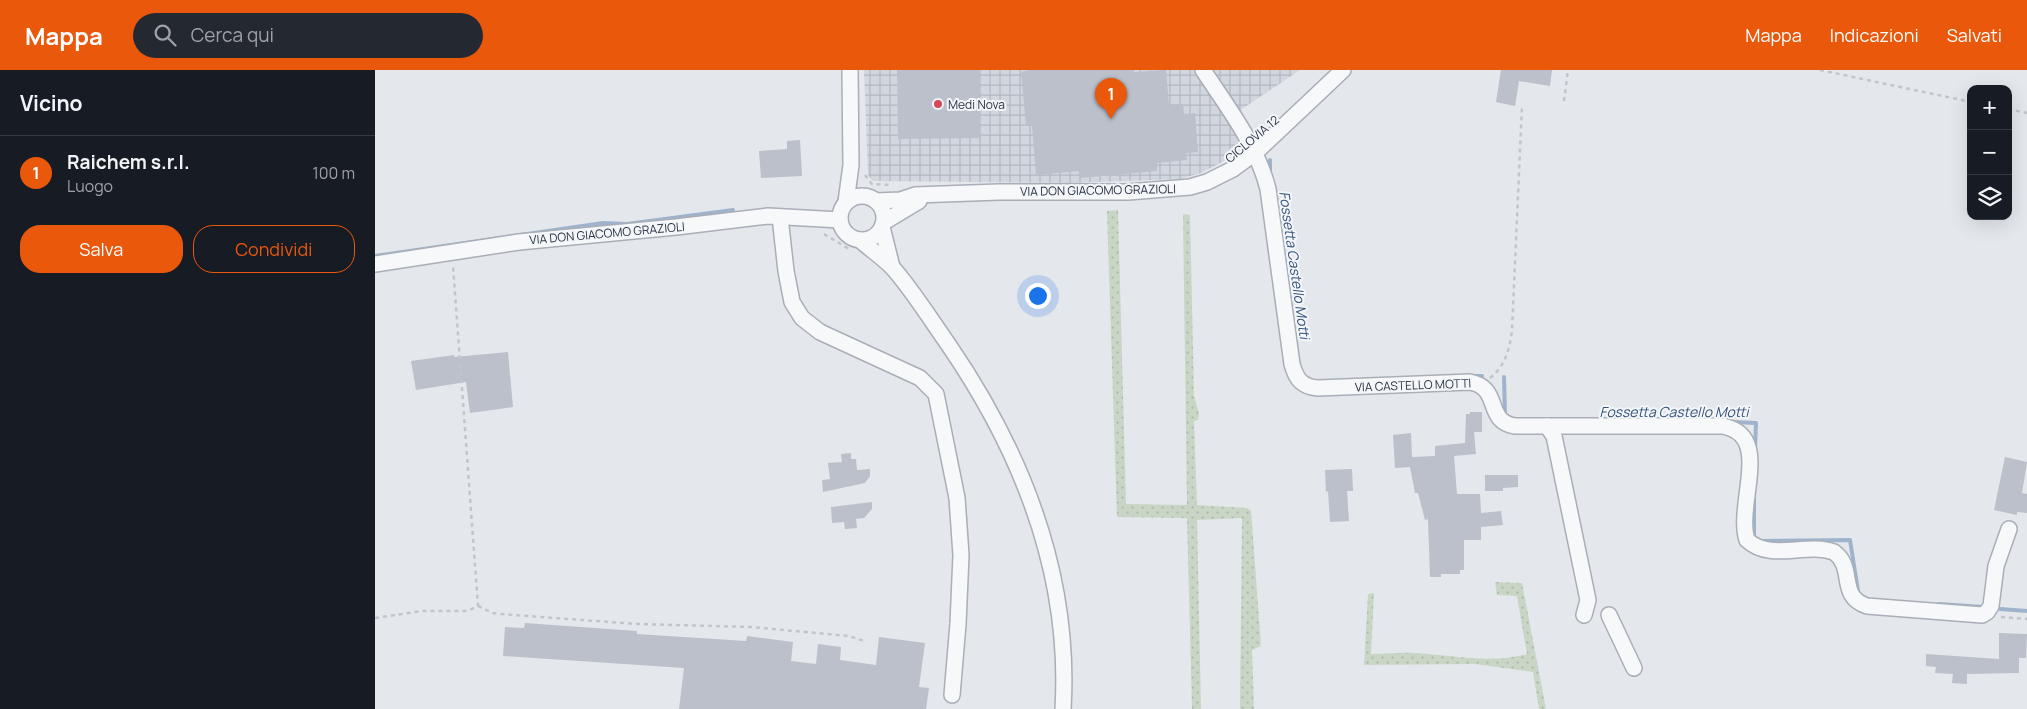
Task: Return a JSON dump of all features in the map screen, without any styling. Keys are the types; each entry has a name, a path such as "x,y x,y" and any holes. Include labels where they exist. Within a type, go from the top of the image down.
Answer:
{"street":[{"path":"850,70 858,167 872,199 884,213 883,225 892,267"},
{"name":"VIA CASTELLO MOTTI","path":"1203,70 1249,141 1262,166 1268,189 1292,364 1300,382 1306,386 1318,388 1477,383 1487,390 1500,421 1506,425 1723,426 1734,429 1745,439 1748,446 1749,464 1744,525 1747,540 1751,544 1767,551 1810,549 1834,552 1845,564 1851,595 1860,604 1982,615"},
{"name":"VIA DON GIACOMO GRAZIOLI","path":"872,199 900,200 915,195 999,192 1128,192 1169,190 1207,182 1233,169 1255,153 1343,70"},
{"path":"858,167 847,202 841,210 840,220 846,234 860,240 892,267 928,316 975,385 1000,428 1020,473 1046,548 1057,600 1064,649 1063,709"},
{"name":"VIA DON GIACOMO GRAZIOLI","path":"883,225 907,207 931,195"},
{"path":"847,202 857,196 872,199"},
{"name":"VIA DON GIACOMO GRAZIOLI","path":"375,264 519,242 768,216 840,220"},
{"path":"780,217 785,271 792,302 802,318 820,332 920,378 936,394 957,498 961,555 959,624 952,696"},
{"path":"860,240 873,237 883,225"},
{"path":"1547,426 1554,436 1588,600 1584,616"},
{"path":"1982,615 1991,606 1996,566 2009,529"},
{"path":"1588,600 1615,614 1634,668"}],"path":[{"path":"1564,101 1569,70"},
{"path":"1820,70 1967,101"},
{"path":"1477,383 1488,380 1498,372 1510,344 1522,106"},
{"path":"2012,110 2027,113"},
{"path":"858,167 872,184 900,185"},
{"path":"452,252 478,606"},
{"path":"375,618 422,611 467,611 478,606 500,614 637,624 751,627 849,636 863,641"},
{"path":"1982,615 2027,619"}],"shaded area":[{"path":"864,70 1300,70 1242,109 1238,144 1224,161 1201,173 1179,179 1073,183 873,181 868,175"}],"green space":[{"path":"1118,210 1126,504 1187,505 1183,214 1190,215 1194,395 1199,414 1198,420 1194,421 1197,505 1247,508 1251,511 1261,646 1252,650 1254,709 1240,709 1242,518 1197,520 1201,709 1192,709 1187,518 1117,517 1107,211"},
{"path":"1495,582 1522,583 1546,709 1539,709 1533,672 1475,664 1364,665 1368,594 1374,593 1371,654 1409,653 1485,659 1527,654 1517,596 1497,595"}],"building":[{"name":"Medi Nova","path":"897,70 979,70 980,138 898,139"},
{"path":"1029,70 1134,70 1134,72 1166,70 1169,105 1183,104 1184,114 1195,113 1198,152 1186,153 1187,160 1157,163 1157,171 1080,178 1079,171 1036,175 1032,125 1026,126 1021,72"},
{"path":"1501,70 1552,70 1550,86 1519,81 1515,106 1496,102"},
{"path":"800,140 802,176 761,178 759,151 787,149 787,141"},
{"path":"508,352 513,407 470,413 466,382 416,390 411,361 454,355 454,357"},
{"path":"1470,412 1482,412 1482,432 1474,432 1476,454 1454,456 1457,494 1480,494 1481,513 1501,511 1503,525 1481,527 1481,540 1464,540 1464,570 1460,570 1460,574 1441,574 1441,577 1430,577 1428,519 1425,520 1418,493 1415,493 1410,467 1395,468 1393,435 1411,433 1412,457 1435,456 1435,446 1465,443 1466,414 1470,414"},
{"path":"851,453 851,459 856,459 857,470 870,469 870,476 865,483 823,492 822,480 830,479 828,463 842,462 841,454"},
{"path":"2005,457 2027,462 2022,493 2027,494 2027,513 2017,512 2017,515 1994,510"},
{"path":"1352,469 1353,491 1347,491 1349,521 1330,522 1325,470"},
{"path":"1485,475 1518,475 1518,487 1503,488 1503,491 1485,491"},
{"path":"872,502 872,509 864,518 856,519 857,528 845,529 844,522 832,523 831,507"},
{"path":"525,623 637,631 637,634 746,641 747,636 793,642 791,661 816,664 818,644 841,647 840,660 876,665 879,637 925,643 919,687 929,688 926,709 679,709 684,668 503,656 505,627 524,628"},
{"path":"1999,633 2027,634 2026,658 2019,658 2019,673 1967,674 1967,684 1952,683 1953,674 1935,673 1936,667 1926,666 1926,654 1999,659"}],"waterway":[{"name":"Fossetta Castello Motti","path":"1270,160 1270,173"},
{"path":"375,256 603,223 627,224 733,210"},
{"name":"Fossetta Castello Motti","path":"1472,376 1482,376"},
{"name":"Fossetta Castello Motti","path":"1504,377 1505,415"},
{"name":"Fossetta Castello Motti","path":"1732,422 1756,423 1755,449"},
{"name":"Fossetta Castello Motti","path":"1754,499 1754,536"},
{"name":"Fossetta Castello Motti","path":"1762,541 1850,540 1858,591"},
{"name":"Fossetta Castello Motti","path":"1939,604 1983,607"},
{"name":"Fossetta Castello Motti","path":"2000,609 2027,611"}],"place":[{"name":"Medi Nova","path":"938,104"},
{"name":"Raichem s.r.l.","path":"1111,119"}]}
